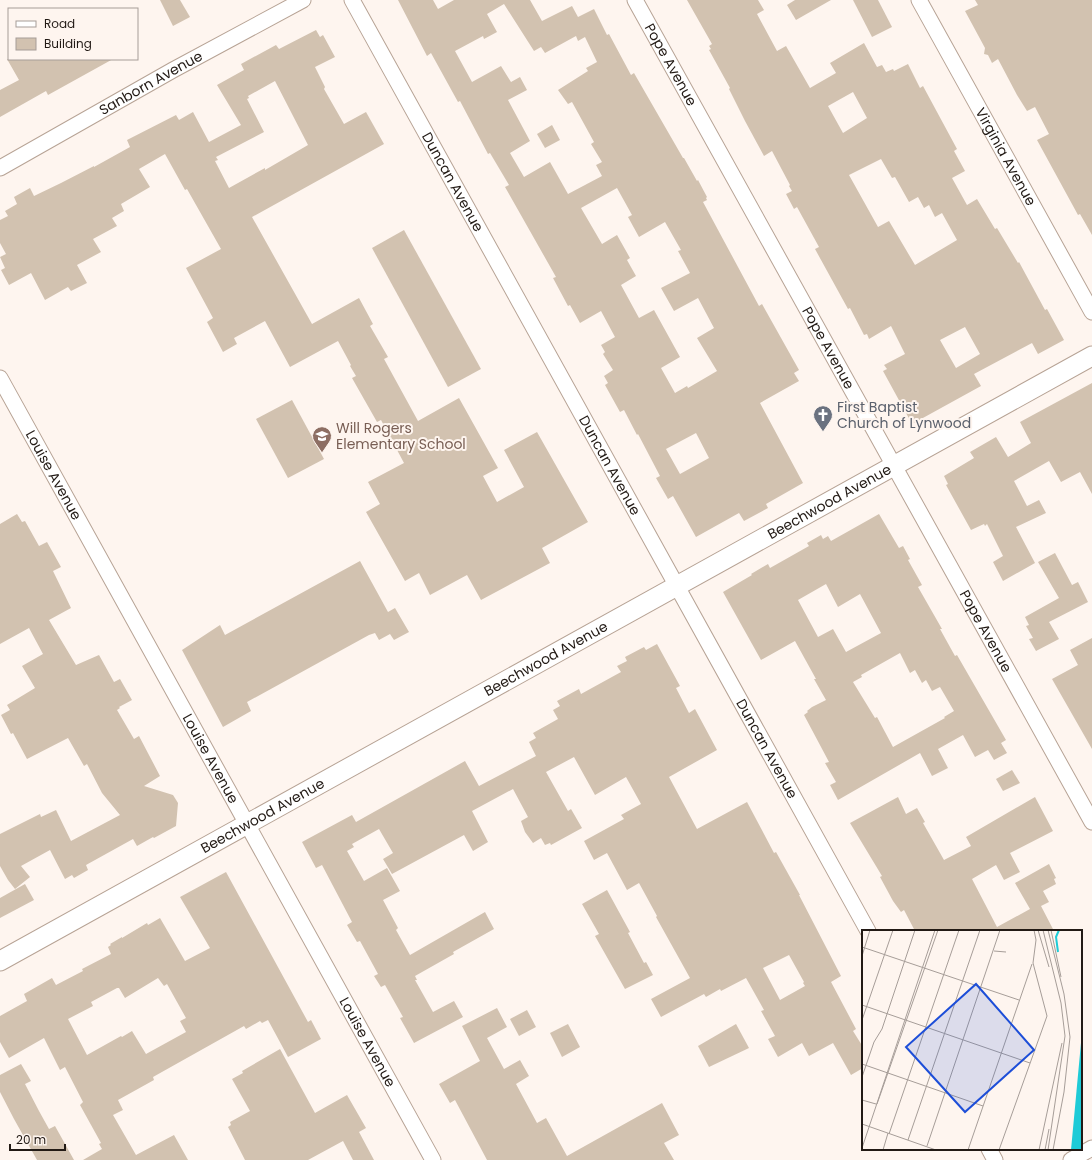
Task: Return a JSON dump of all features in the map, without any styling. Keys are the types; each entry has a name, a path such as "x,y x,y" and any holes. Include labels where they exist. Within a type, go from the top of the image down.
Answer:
{"street":[{"name":"Sanborn Avenue","path":"0,168 173,70 303,0"},
{"name":"Duncan Avenue","path":"352,0 867,930"},
{"name":"Pope Avenue","path":"635,0 1092,822"},
{"name":"Virginia Avenue","path":"919,0 1092,312"},
{"name":"Beechwood Avenue","path":"0,961 1092,356"},
{"name":"Louise Avenue","path":"0,378 433,1160"},
{"path":"1071,1160 1092,1148"},
{"path":"990,1150 995,1160"}],"building":[{"path":"160,0 180,0 190,17 173,26"},
{"path":"398,0 433,0 438,9 454,0 530,0 542,21 572,6 578,17 594,9 607,35 609,34 631,75 634,73 683,158 697,181 698,180 707,197 707,200 703,202 759,306 762,304 799,370 794,373 799,381 760,403 803,483 766,504 768,508 744,521 739,513 696,537 673,496 668,499 656,478 660,476 638,434 637,435 624,410 620,412 605,385 608,383 604,376 613,370 603,354 605,352 601,345 615,337 601,311 580,323 570,305 568,306 553,278 556,277 505,187 509,185 490,153 488,154 460,101 458,102 431,53 427,56","holes":["504,4 534,51 541,47 545,53 576,36 578,41 585,37 597,62 586,68 588,71 558,90 568,104 572,102 594,142 591,144 602,162 596,165 602,176 568,194 550,162 524,177 510,153 530,141 508,100 527,90 520,77 511,82 501,66 472,82 455,51 483,36 484,39 497,32 487,14","617,188 632,215 628,217 639,237 665,222 681,250 678,251 690,273 661,288 674,311 698,298 714,328 697,338 717,371 688,388 687,386 675,393 661,368 680,357 654,310 639,318 621,285 636,276 627,260 630,258 617,235 602,244 581,208","696,433 709,458 680,474 666,449"]},
{"path":"687,0 758,0 764,10 757,14 777,51 786,46 810,88 836,73 830,63 864,43 877,67 882,65 886,72 893,69 894,71 908,64 920,88 923,86 957,149 954,151 965,171 952,178 967,205 977,199 995,229 997,228 1018,263 1019,262 1045,310 1047,309 1064,340 1038,354 1032,343 974,374 981,386 912,424 883,371 887,369 884,365 905,354 891,326 869,339 867,334 864,335 850,308 848,309 815,249 819,247 797,207 794,209 786,194 792,191 772,151 764,156 745,121 729,89 730,88 709,50 711,49 709,46 712,44","holes":["853,92 867,118 843,133 828,106","881,159 892,178 895,177 909,202 918,197 924,208 929,205 935,217 942,213 957,240 915,265 889,221 878,227 849,175","965,327 980,354 956,368 940,340"]},
{"path":"795,0 831,0 796,20 787,5"},
{"path":"853,0 878,0 892,27 872,37"},
{"path":"975,0 1092,0 1092,235 1080,214 1078,215 1037,140 1049,134 1035,107 1027,111 998,59 992,63 988,55 984,54 985,48 965,11 978,5"},
{"path":"316,30 320,37 323,35 335,57 315,67 325,87 324,89 344,124 366,112 384,144 252,217 312,324 359,298 373,324 370,326 388,357 384,359 418,421 459,398 498,468 483,476 497,502 524,487 504,450 537,432 588,522 542,548 550,563 481,600 467,575 430,595 419,573 405,581 366,512 380,504 368,482 404,463 381,420 377,422 352,378 356,376 338,341 290,367 265,321 234,338 237,344 223,352 207,322 213,318 186,268 221,249 165,154 139,169 150,187 121,204 124,211 112,218 117,226 93,239 101,252 77,265 87,283 71,291 68,287 45,300 31,273 9,285 1,270 5,268 0,257 6,254 0,243 0,220 8,216 5,211 17,204 14,197 30,188 34,196 94,167 130,147 127,140 176,115 179,120 193,112 209,142 241,125 217,85 244,70 241,64 276,45 279,49","holes":["275,81 308,145 265,170 265,168 229,188 215,161 218,160 216,157 264,132 247,99 249,98 248,96"]},
{"path":"7,59 111,60 48,95 46,91 0,117 0,90 19,80"},
{"path":"552,125 560,140 545,148 537,134"},
{"path":"404,230 481,369 448,387 372,248"},
{"path":"1092,383 1092,494 1080,472 1061,482 1049,461 1014,481 1027,506 1039,500 1046,513 1016,527 1035,563 1003,581 993,562 1003,556 987,524 971,530 946,485 948,484 944,476 974,458 970,452 996,437 1008,457 1031,443 1020,422"},
{"path":"292,400 324,459 288,478 256,419"},
{"path":"17,514 22,522 25,521 39,546 47,542 61,567 53,571 71,608 49,620 76,665 99,655 114,682 120,679 132,700 119,707 120,708 117,710 134,739 139,736 160,776 144,786 173,795 178,803 176,826 154,838 153,837 137,846 133,839 86,865 88,870 74,878 72,875 65,879 50,850 21,866 30,877 15,889 0,866 0,834 40,814 41,817 56,810 71,841 120,815 102,793 87,764 84,766 68,738 27,759 1,715 10,710 7,705 35,688 22,666 43,654 29,628 0,644 0,524"},
{"path":"879,514 899,548 903,546 910,559 908,560 922,585 918,587 942,629 940,629 955,656 957,655 1006,740 1001,743 1007,753 994,760 988,750 975,757 963,735 938,749 948,768 932,776 920,753 838,800 830,785 836,782 825,763 829,762 804,715 812,707 826,700 795,641 761,660 723,592 768,564 770,568 809,546 807,543 821,535 823,539 828,536 831,541","holes":["826,584 838,607 860,594 881,633 846,652 833,629 818,637 798,600","900,653 910,673 915,670 922,683 926,680 932,691 940,687 954,711 944,717 945,718 893,747 877,717 875,718 853,682 862,677 861,675"]},
{"path":"1055,553 1072,585 1078,582 1088,602 1049,622 1059,639 1036,651 1029,639 1033,638 1026,626 1029,625 1025,617 1059,598 1038,562"},
{"path":"360,561 388,612 395,608 409,632 394,640 390,634 379,640 375,633 369,635 247,702 251,711 223,727 182,650 220,625 225,635"},
{"path":"1092,638 1092,749 1052,679 1078,665 1070,650"},
{"path":"657,644 680,686 676,688 689,713 695,709 717,750 669,777 697,829 747,802 774,853 776,852 800,895 841,976 831,982 856,1029 853,1031 862,1045 862,1069 851,1075 833,1043 809,1056 802,1043 778,1057 768,1039 775,1036 761,1011 764,1010 746,978 721,991 720,989 706,997 704,994 661,1017 651,999 690,978 639,883 627,890 607,853 594,860 584,841 624,819 621,815 641,804 626,777 595,795 574,757 546,772 568,811 571,809 582,828 551,845 550,843 545,845 541,838 533,843 525,832 521,821 528,817 513,789 472,811 488,842 473,851 464,835 392,874 383,859 393,853 379,829 352,844 354,847 347,851 364,881 387,868 400,891 383,900 398,928 396,930 410,955 485,912 494,929 415,976 417,980 415,980 433,1012 454,1001 463,1017 414,1043 400,1018 403,1017 385,985 381,987 374,976 378,974 360,941 357,942 347,925 352,922 322,865 316,868 302,842 352,815 356,822 465,761 479,786 536,756 529,742 536,738 533,733 558,719 553,710 560,706 557,701 579,689 581,694 621,672 617,666 627,661 625,657 644,647 646,650","holes":["789,955 804,982 803,983 805,986 780,1000 763,968"]},
{"path":"1012,770 1020,783 1003,791 996,779"},
{"path":"898,797 906,814 917,808 925,822 923,823 944,860 971,846 966,837 1035,797 1053,831 1010,853 1020,872 1004,880 996,865 972,879 997,927 1030,909 1015,883 1049,864 1056,878 1054,879 1056,884 1043,891 1049,902 1041,906 1053,930 914,930 904,910 901,912 893,901 880,877 882,876 850,823"},
{"path":"226,872 308,1022 311,1020 321,1039 288,1057 268,1020 262,1023 260,1021 246,1029 244,1026 153,1077 154,1080 118,1100 123,1110 113,1115 136,1155 174,1135 188,1160 83,1160 102,1149 99,1144 101,1143 80,1105 83,1102 65,1067 60,1070 44,1038 9,1058 0,1042 0,1016 27,1001 24,994 52,978 56,985 83,971 82,969 111,954 108,947 111,945 110,944 147,923 148,925 160,918 185,961 210,948 180,897","holes":["158,978 164,986 167,984 186,1018 180,1021 186,1032 146,1054 132,1031 87,1055 68,1019 93,1006 91,1002 117,988 119,988 125,998"]},
{"path":"25,884 34,900 0,918 0,898"},
{"path":"607,890 630,932 628,933 644,963 646,962 653,975 625,989 595,936 599,934 582,904"},
{"path":"497,1008 507,1027 487,1038 504,1069 520,1060 529,1076 516,1084 537,1123 546,1118 567,1156 662,1103 679,1135 664,1143 674,1160 487,1160 455,1100 450,1103 439,1084 480,1061 462,1026"},
{"path":"527,1010 536,1027 519,1036 510,1019"},
{"path":"568,1024 580,1047 562,1057 550,1033"},
{"path":"736,1024 749,1048 709,1067 698,1046"},
{"path":"280,1049 315,1113 347,1095 366,1128 359,1132 374,1160 353,1160 343,1141 308,1160 245,1160 228,1127 231,1125 230,1122 250,1111 232,1079 243,1073 242,1071"},
{"path":"21,1064 31,1081 25,1084 39,1111 49,1129 55,1126 74,1160 37,1160 14,1119 0,1092 0,1075"}],"place":[{"name":"First Baptist Church of Lynwood","path":"823,432"},
{"name":"Will Rogers Elementary School","path":"322,453"}]}
